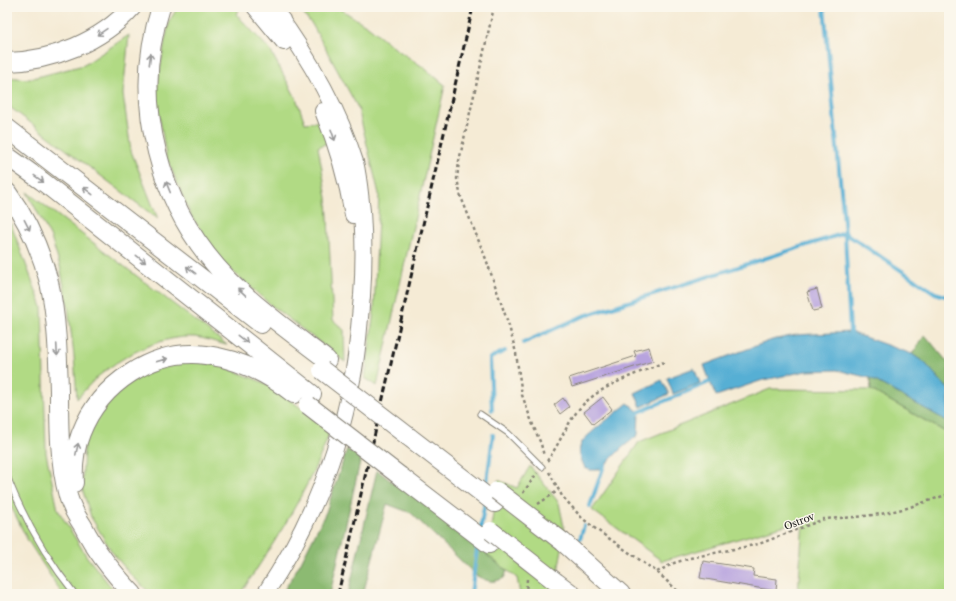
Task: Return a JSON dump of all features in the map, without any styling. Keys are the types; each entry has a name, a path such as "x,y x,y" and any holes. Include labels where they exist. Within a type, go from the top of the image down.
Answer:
{"highway":[{"path":"7,62 36,60 77,47 112,25 132,7"},
{"path":"161,7 152,43 148,89 154,142 161,170 172,196 183,220 197,241 228,278 324,365"},
{"path":"266,7 276,13"},
{"path":"7,128 324,365 621,594"},
{"path":"7,156 48,186 310,399 490,538 554,590 572,594"},
{"path":"7,192 15,202 29,229 40,254 49,282 57,339 60,429 64,475 69,498 94,547 105,563 133,594"},
{"path":"84,529 75,498 74,482 74,463 81,432 98,401 123,378 145,365 176,356 205,354 252,368 310,399"},
{"path":"562,548 613,594"}],"main road":[{"path":"255,7 298,60 321,104 331,129 348,185 362,298"},
{"path":"265,594 288,556 319,493 328,471 339,436 353,379 364,275 360,192 355,162 343,130 307,57 276,13"}],"lane":[{"path":"480,414 508,433 542,467"},
{"path":"7,476 27,522 43,550 75,594"}],"path":[{"path":"494,7 459,161 457,179 463,202 500,296 510,326 516,353 522,395 542,444 544,459 542,467"},
{"path":"542,467 555,450 572,419 580,408 591,398 619,380 635,375 664,362"},
{"path":"542,467 550,474 557,488 569,505 582,518 657,572 681,594"},
{"name":"Ostrov","path":"657,572 674,563 690,558 759,544 824,519 856,517 888,512 907,508 949,494"}],"green space":[{"path":"178,7 241,7 236,14 270,50 296,98 305,123 322,121 330,142 318,147 327,198 333,320 344,330 345,362 272,306 222,262 190,214 166,156 156,95 165,40 170,20"},
{"path":"297,7 337,7 369,27 445,85 377,386 365,378 374,311 379,194 358,108 312,24"},
{"path":"129,35 123,94 131,151 158,219 7,105 7,77 29,79 84,65"},
{"path":"27,192 227,345 195,337 182,337 157,343 120,360 94,381 77,399 74,356 68,307 60,266 51,238"},
{"path":"7,214 42,307 46,453 58,510 87,557 117,594 62,594 27,539 7,498"},
{"path":"925,335 949,364 949,390 925,363 912,354"},
{"path":"195,361 220,365 267,384 330,431 322,453 302,495 266,555 240,594 151,594 130,574 112,552 91,517 82,488 84,444 96,417 127,383 170,363"},
{"path":"870,378 949,422 949,434 871,390"},
{"path":"770,389 871,390 949,434 949,594 798,594 803,520 662,561 592,510 639,442"},
{"path":"347,449 361,458 330,594 282,594 301,562 326,512"},
{"path":"530,466 559,503 565,532 554,594 520,594 517,578 487,555 498,480 517,488"},
{"path":"377,470 395,484 399,482 488,552 487,555 507,571 504,578 497,581 491,581 477,576 411,513 387,504 363,594 348,594"}],"water":[{"path":"850,332 912,354 925,363 949,390 949,422 870,378 837,370 806,371 760,381 716,396 704,365 772,340 796,335"},
{"path":"694,368 700,383 673,394 667,378"},
{"path":"662,380 669,394 641,407 635,393"},
{"path":"628,403 639,412 638,435 622,448 603,467 597,470 585,468 580,454 581,444 595,430"}],"building":[{"path":"817,289 822,309 813,311 807,292"},
{"path":"649,347 653,361 572,387 569,378 636,356 634,351"},
{"path":"603,397 612,409 593,424 584,412"},
{"path":"563,398 569,407 560,414 554,405"},
{"path":"703,561 754,569 753,576 777,579 776,591 700,578"}],"waterway":[{"path":"824,7 845,233 850,332 852,337"},
{"path":"523,343 581,317 845,233 935,293 949,297"},
{"path":"492,410 490,358 505,351"},
{"path":"637,415 639,412 714,380"},
{"path":"486,490 493,435"},
{"path":"590,506 605,462"},
{"path":"480,532 485,501"},
{"path":"580,539 584,526"},
{"path":"471,594 478,542"}],"railway":[{"path":"338,594 473,7"}]}
